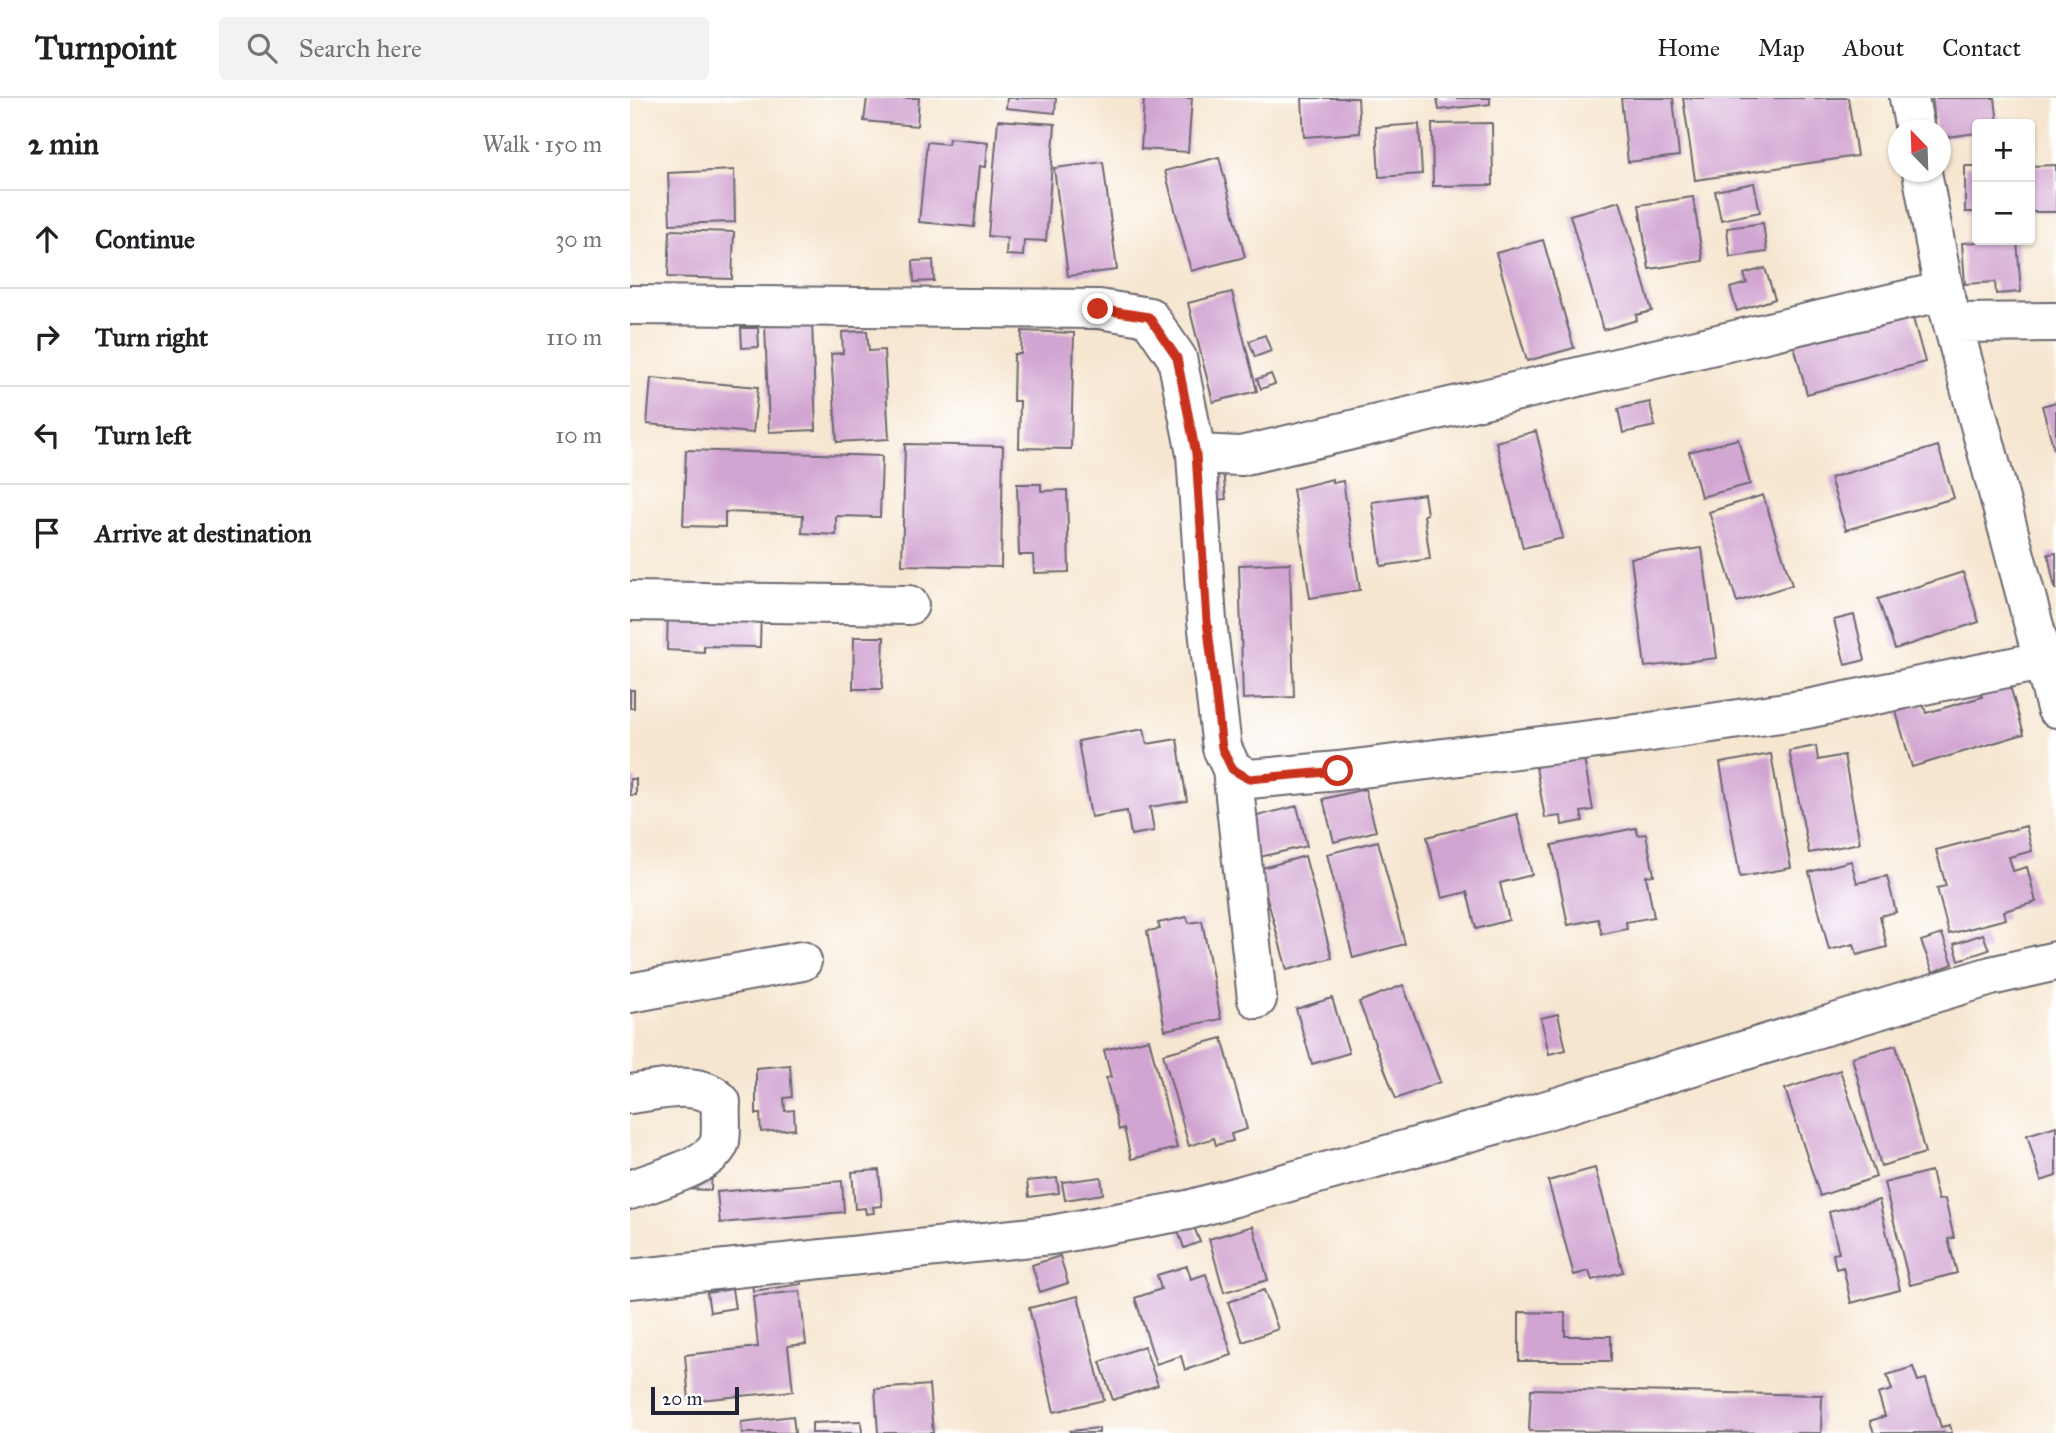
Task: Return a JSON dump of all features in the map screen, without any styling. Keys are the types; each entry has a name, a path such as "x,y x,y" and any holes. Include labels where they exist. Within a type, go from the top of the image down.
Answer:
{"street":[{"path":"1909,98 1913,119"},
{"path":"1924,182 1949,307 2050,658 2056,708"},
{"path":"630,305 1098,309 1149,317 1177,358 1196,454 1207,621 1222,748 1232,769 1256,999"},
{"path":"1196,454 1241,456 1949,307 2056,322"},
{"path":"630,601 909,605"},
{"path":"1232,769 1249,779 1338,771 1630,735 1807,709 2050,658"},
{"path":"630,993 802,961"},
{"path":"630,1279 1051,1234 1188,1210 1527,1116 1979,980 2056,961"},
{"path":"630,1094 699,1088 712,1092 721,1102 720,1141 714,1153 703,1162 630,1190"}],"building":[{"path":"867,98 919,98 917,126 864,121"},
{"path":"1007,98 1056,98 1055,113 1006,108"},
{"path":"1144,98 1192,98 1188,152 1141,149"},
{"path":"1302,98 1358,98 1360,133 1304,137"},
{"path":"1437,98 1490,98 1490,104 1439,110"},
{"path":"1621,98 1673,98 1679,156 1628,162"},
{"path":"1683,98 1848,98 1857,156 1695,180"},
{"path":"1932,98 1995,98 1997,119 1972,119 1972,134 1951,137 1951,119 1935,119"},
{"path":"998,120 1055,124 1046,241 1024,240 1023,256 1006,255 1007,238 988,236"},
{"path":"1492,123 1493,185 1433,186 1432,124"},
{"path":"1419,124 1422,174 1379,177 1376,127"},
{"path":"949,138 988,142 986,167 980,166 974,227 919,222 927,142 948,144"},
{"path":"1219,157 1245,257 1191,271 1165,171"},
{"path":"1103,162 1117,270 1068,276 1054,168"},
{"path":"2056,165 2056,212 2035,212 2035,166"},
{"path":"1965,166 1972,166 1972,212 1965,212"},
{"path":"734,170 735,222 670,224 668,173"},
{"path":"1754,183 1760,212 1721,220 1715,191"},
{"path":"1693,197 1703,261 1649,269 1639,205"},
{"path":"1620,201 1652,311 1636,315 1637,320 1603,330 1570,215"},
{"path":"1763,223 1767,252 1730,257 1727,228"},
{"path":"670,230 734,232 732,279 668,277"},
{"path":"1543,240 1574,348 1527,361 1496,253"},
{"path":"1962,243 2017,245 2021,292 1996,294 1995,282 1965,284"},
{"path":"933,260 934,281 914,282 913,261"},
{"path":"1765,268 1775,299 1737,311 1730,288 1747,283 1744,274"},
{"path":"1232,292 1257,391 1213,402 1188,303"},
{"path":"1911,311 1925,362 1807,394 1793,342"},
{"path":"812,321 816,430 769,432 765,323"},
{"path":"741,328 758,328 759,347 742,348"},
{"path":"867,331 869,351 884,350 889,439 837,442 831,354 843,353 842,332"},
{"path":"1022,331 1074,333 1071,449 1019,448 1020,401 1013,401 1014,354 1021,354"},
{"path":"1265,335 1271,351 1255,357 1249,341"},
{"path":"1271,374 1275,384 1261,389 1257,379"},
{"path":"651,378 758,387 753,433 647,424"},
{"path":"1650,402 1655,426 1623,433 1618,409"},
{"path":"2056,402 2056,453 2055,453 2042,406"},
{"path":"1536,431 1563,538 1523,548 1496,442"},
{"path":"1738,439 1750,484 1701,497 1689,452"},
{"path":"905,444 1003,446 1001,567 902,565"},
{"path":"1938,446 1954,498 1846,530 1830,478"},
{"path":"686,450 882,456 880,517 836,516 836,535 802,533 803,515 725,512 725,527 683,526"},
{"path":"1223,471 1226,499 1207,501 1204,473"},
{"path":"1332,479 1332,483 1343,481 1360,590 1310,598 1293,489"},
{"path":"1017,484 1041,484 1041,491 1067,490 1069,572 1034,573 1033,555 1019,555"},
{"path":"1424,494 1430,559 1381,566 1372,502"},
{"path":"1763,495 1792,585 1737,602 1709,512"},
{"path":"1702,548 1717,658 1645,667 1631,558"},
{"path":"2056,553 2056,589 2055,589 2048,554"},
{"path":"1290,563 1294,697 1243,699 1239,565"},
{"path":"1963,572 1979,622 1895,649 1878,599"},
{"path":"668,604 761,607 760,647 704,646 704,652 667,650"},
{"path":"1854,615 1865,660 1845,665 1834,620"},
{"path":"854,637 884,637 882,689 853,689"},
{"path":"2008,679 2024,734 1912,767 1896,712 1923,704 1926,713 1982,697 1979,687"},
{"path":"630,690 634,690 634,708 630,708"},
{"path":"1144,729 1147,744 1177,739 1187,801 1150,807 1154,831 1131,835 1127,811 1091,817 1078,741"},
{"path":"1816,746 1818,760 1844,755 1860,843 1809,853 1789,751"},
{"path":"1582,747 1593,810 1581,812 1583,821 1562,825 1561,816 1545,818 1534,756"},
{"path":"1771,754 1791,868 1740,877 1720,763"},
{"path":"630,779 636,779 636,795 630,795"},
{"path":"1365,789 1376,831 1334,842 1323,799"},
{"path":"1297,806 1307,846 1255,858 1245,819"},
{"path":"1517,814 1532,875 1500,883 1509,920 1476,929 1467,892 1442,898 1427,837"},
{"path":"2026,826 2032,851 2009,857 2013,871 2027,867 2036,902 2004,911 2006,919 1949,934 1937,888 1946,886 1936,850"},
{"path":"1636,828 1638,835 1646,834 1654,875 1646,876 1654,917 1626,922 1627,929 1602,934 1598,919 1568,925 1552,845"},
{"path":"1378,841 1405,944 1353,958 1327,854"},
{"path":"1305,856 1332,958 1287,970 1259,869"},
{"path":"1851,861 1857,883 1887,876 1896,912 1880,916 1887,947 1857,955 1854,944 1829,950 1809,872"},
{"path":"1187,917 1189,923 1202,921 1221,1019 1165,1030 1147,931 1160,929 1158,923"},
{"path":"1942,934 1953,964 1933,972 1921,941"},
{"path":"1983,934 1989,950 1959,960 1954,944"},
{"path":"1403,985 1440,1082 1396,1099 1359,1002"},
{"path":"1332,998 1349,1053 1312,1064 1296,1009"},
{"path":"1558,1014 1566,1050 1549,1054 1541,1018"},
{"path":"1222,1038 1247,1129 1231,1134 1233,1141 1216,1145 1214,1138 1189,1146 1163,1054"},
{"path":"1149,1039 1177,1148 1131,1159 1124,1128 1119,1130 1106,1078 1111,1077 1104,1050"},
{"path":"1896,1045 1925,1153 1881,1166 1852,1057"},
{"path":"790,1065 792,1097 784,1098 785,1111 794,1110 795,1129 761,1132 760,1114 756,1114 756,1068"},
{"path":"1840,1070 1876,1177 1820,1196 1785,1089"},
{"path":"2056,1126 2056,1176 2041,1181 2027,1135"},
{"path":"1595,1168 1623,1272 1592,1280 1589,1271 1574,1275 1548,1181"},
{"path":"879,1170 882,1206 873,1207 874,1213 866,1214 865,1208 855,1209 852,1172"},
{"path":"712,1171 711,1190 685,1189"},
{"path":"1931,1171 1938,1200 1945,1199 1954,1238 1948,1239 1957,1273 1910,1285 1884,1183"},
{"path":"1101,1177 1103,1194 1065,1200 1062,1182"},
{"path":"1057,1178 1059,1193 1029,1197 1027,1181"},
{"path":"842,1181 844,1212 720,1223 717,1192"},
{"path":"1879,1200 1900,1290 1851,1303 1843,1267 1836,1269 1833,1254 1839,1253 1829,1212"},
{"path":"1192,1222 1200,1242 1184,1248 1177,1228"},
{"path":"1253,1226 1268,1280 1224,1292 1209,1239"},
{"path":"1060,1256 1068,1283 1040,1292 1032,1265"},
{"path":"1187,1266 1191,1279 1206,1274 1232,1355 1185,1370 1181,1356 1156,1364 1135,1298 1161,1289 1157,1275"},
{"path":"800,1269 802,1284 753,1291 751,1276"},
{"path":"732,1289 735,1308 710,1312 707,1293"},
{"path":"1264,1290 1278,1329 1243,1342 1228,1302"},
{"path":"800,1291 806,1344 788,1346 793,1391 689,1401 685,1355 758,1347 753,1296"},
{"path":"1078,1296 1104,1400 1054,1412 1029,1308"},
{"path":"1519,1312 1565,1313 1565,1336 1611,1336 1611,1361 1519,1361"},
{"path":"1144,1346 1158,1385 1113,1400 1100,1362"},
{"path":"1913,1367 1918,1381 1926,1379 1941,1427 1950,1425 1952,1433 1874,1433 1870,1421 1885,1416 1878,1394 1892,1390 1887,1375"},
{"path":"929,1385 933,1433 878,1433 875,1389"},
{"path":"1531,1389 1822,1395 1821,1433 1529,1431"},
{"path":"793,1416 795,1433 742,1433 741,1422"},
{"path":"861,1421 862,1433 812,1433 812,1423"},
{"path":"1099,1428 1099,1433 1070,1433 1070,1431"}],"route":[{"path":"1098,309 1149,317 1177,358 1196,454 1207,621 1222,748 1232,769 1249,779 1338,771"}]}
